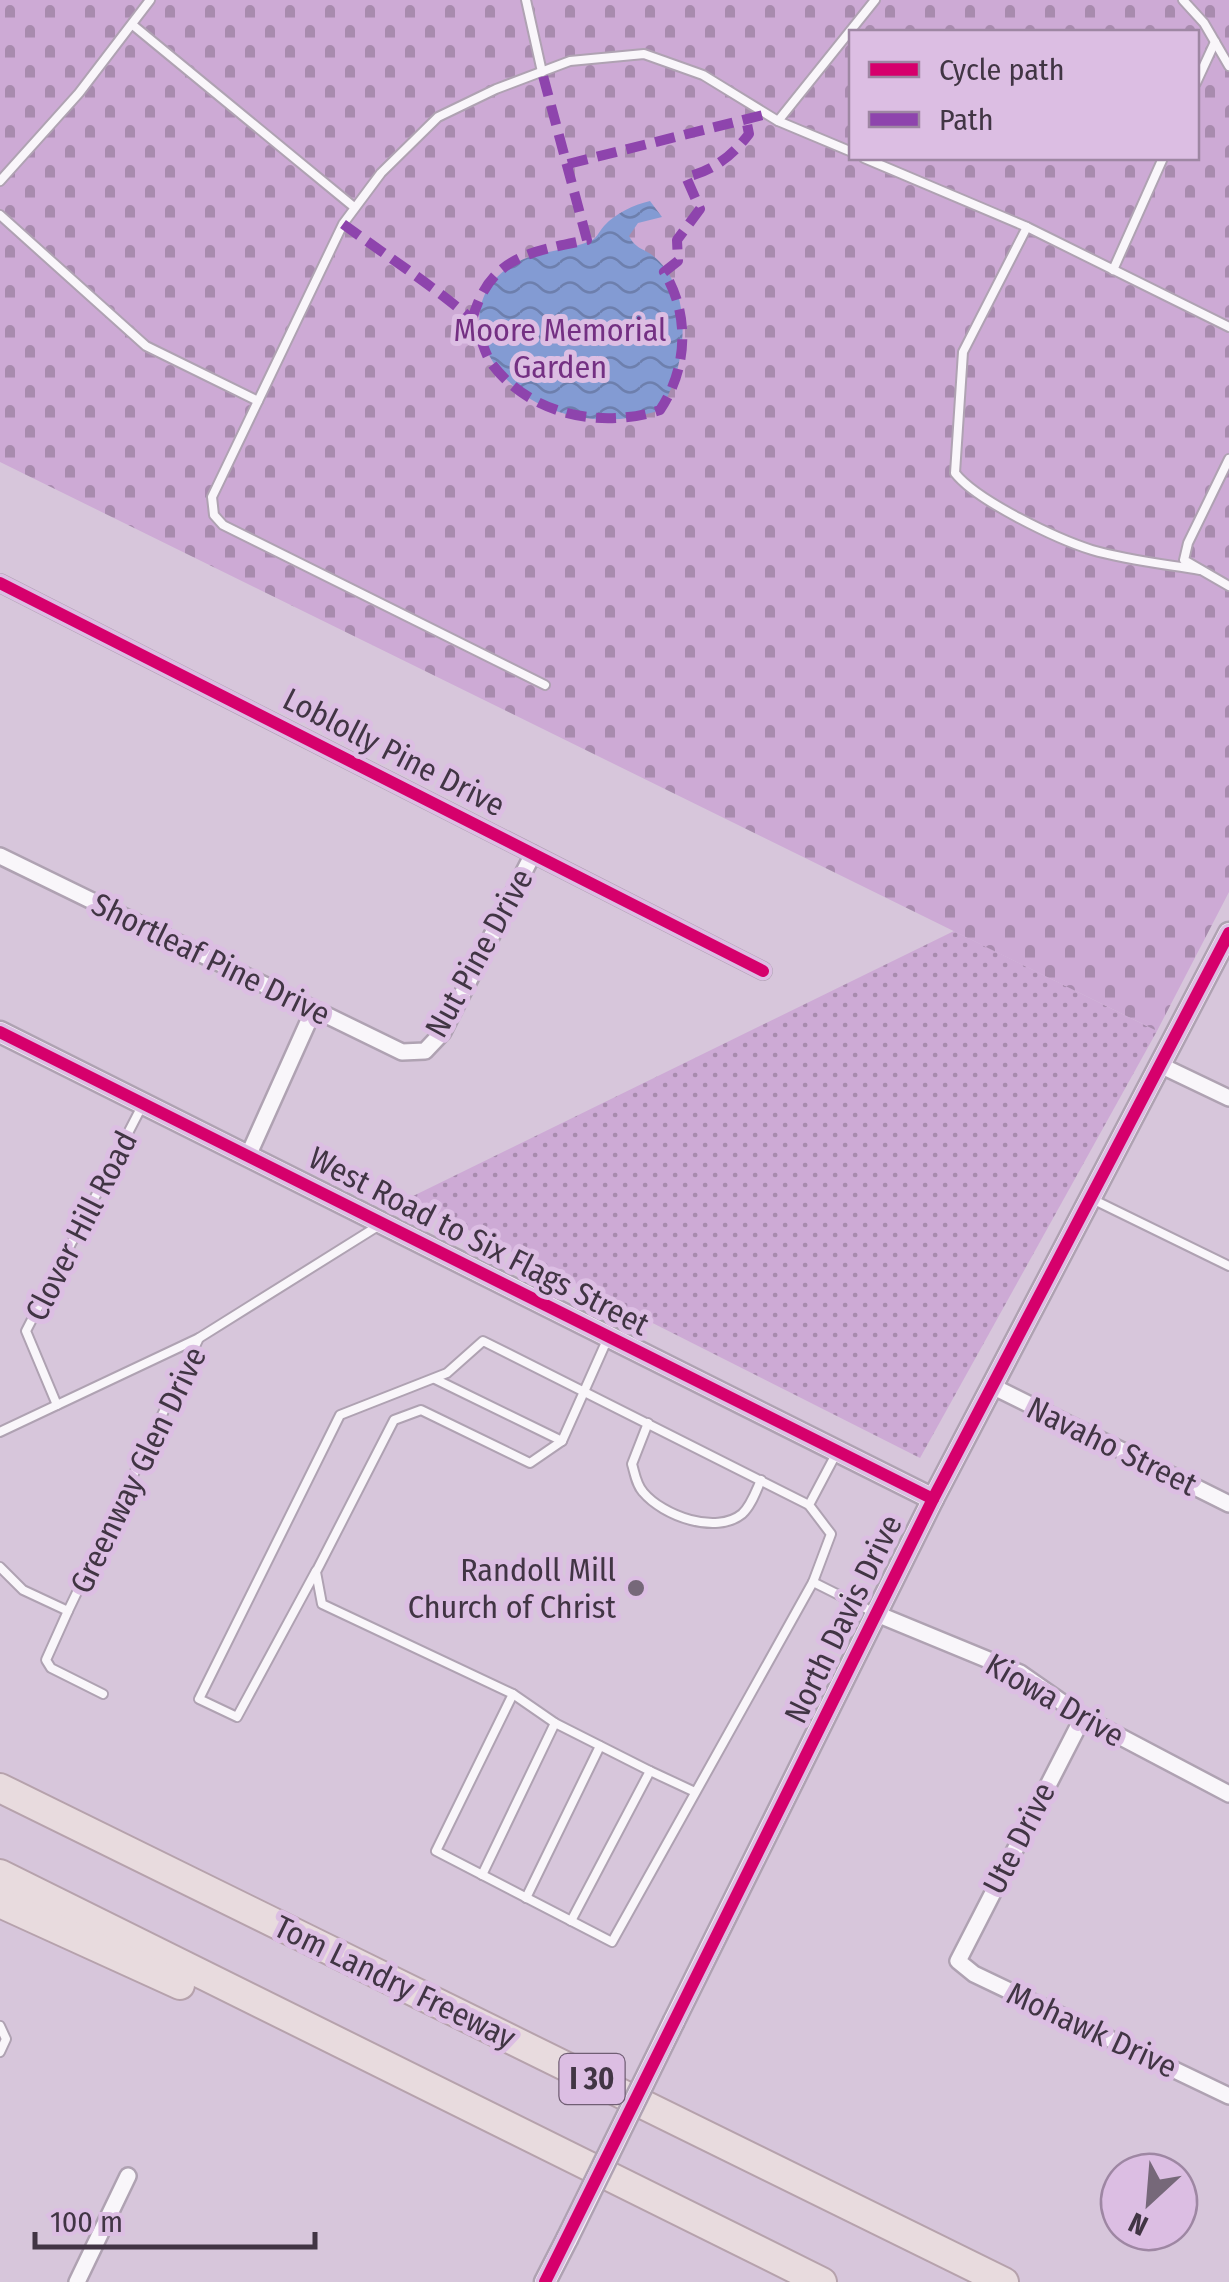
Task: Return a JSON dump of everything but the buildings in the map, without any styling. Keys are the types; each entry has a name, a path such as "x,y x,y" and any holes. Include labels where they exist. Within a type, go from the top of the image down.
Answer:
{"highway":[{"name":"Tom Landry Freeway","path":"0,1788 1004,2282"},
{"name":"I 30","path":"0,1874 822,2282"},
{"path":"0,1903 502,2126"}],"street":[{"name":"Loblolly Pine Drive","path":"0,583 763,970"},
{"name":"Nut Pine Drive","path":"425,1051 443,1032 533,854"},
{"name":"Shortleaf Pine Drive","path":"0,856 402,1052 425,1051"},
{"name":"North Davis Drive","path":"545,2282 934,1499 1229,933"},
{"path":"248,1156 314,1009"},
{"name":"West Road to Six Flags Street","path":"0,1032 934,1499"},
{"path":"1162,1066 1229,1098"},
{"name":"Navaho Street","path":"994,1387 1229,1504"},
{"name":"Kiowa Drive","path":"877,1614 1020,1673 1082,1717 1229,1794"},
{"name":"Ute Drive","path":"958,1961 1082,1717"},
{"name":"Mohawk Drive","path":"958,1961 974,1974 1229,2096"},
{"path":"78,2282 128,2176"}],"lane":[{"path":"0,180 134,26 150,0"},
{"path":"526,0 542,72"},
{"path":"852,30 876,0"},
{"path":"1183,0 1229,66"},
{"path":"134,26 354,207"},
{"path":"778,121 849,33"},
{"path":"1199,77 1215,42"},
{"path":"545,685 224,524 214,515 212,498 354,207 438,117 570,61 644,54 703,76 778,121 849,151"},
{"path":"869,160 1027,227 1229,328"},
{"path":"1113,270 1162,160"},
{"path":"0,216 146,346 258,400"},
{"path":"1027,227 963,352 956,473 963,483 1006,509 1088,549 1200,570"},
{"path":"1229,460 1188,543 1184,560 1229,586"},
{"name":"Clover Hill Road","path":"57,1405 26,1331 143,1104"},
{"path":"1092,1198 1229,1266"},
{"name":"Greenway Glen Drive","path":"0,1567 23,1590 68,1611 200,1338 382,1223"},
{"path":"513,1694 436,1852 612,1942 812,1582 832,1534 809,1504 584,1391 483,1341 435,1379 340,1415 199,1700 237,1718 394,1420 421,1410 530,1462 562,1440 584,1391 609,1337"},
{"path":"0,1432 200,1338"},
{"path":"435,1379 562,1440"},
{"path":"648,1423 632,1464 646,1496 669,1509 701,1523 730,1521 745,1511 762,1480"},
{"path":"809,1504 837,1451"},
{"path":"318,1568 322,1604 513,1694 555,1723 695,1792"},
{"path":"812,1582 877,1614"},
{"path":"68,1611 46,1651 46,1660 51,1668 103,1694"},
{"path":"482,1875 555,1723"},
{"path":"526,1898 600,1746"},
{"path":"570,1921 650,1771"},
{"path":"0,2026 6,2039 0,2052"}],"green space":[{"name":"Moore Memorial Garden","path":"0,0 1229,0 1229,892 1157,1031 0,462"},
{"path":"954,931 1157,1031 920,1458 407,1199"}],"water":[{"path":"650,201 662,217 638,223 629,236 666,270 676,288 683,330 676,373 660,410 621,419 595,419 569,415 534,401 514,387 486,349 480,327 481,306 490,285 518,262 591,241 619,213"}],"marked path":[{"path":"472,320 490,282 515,260 587,240 542,72"},
{"path":"568,164 767,114"},
{"path":"343,224 468,316 492,364 527,396 569,414 592,418 638,416 660,410 680,359 682,323 664,272 678,261 677,240 700,209 686,177 713,167 736,149 749,134 746,119"}],"cycle path":[{"path":"0,583 763,971"},
{"path":"545,2282 933,1499 1229,933"},
{"path":"0,1032 933,1499"}],"place":[{"name":"Randoll Mill Church of Christ","path":"636,1588"}]}
